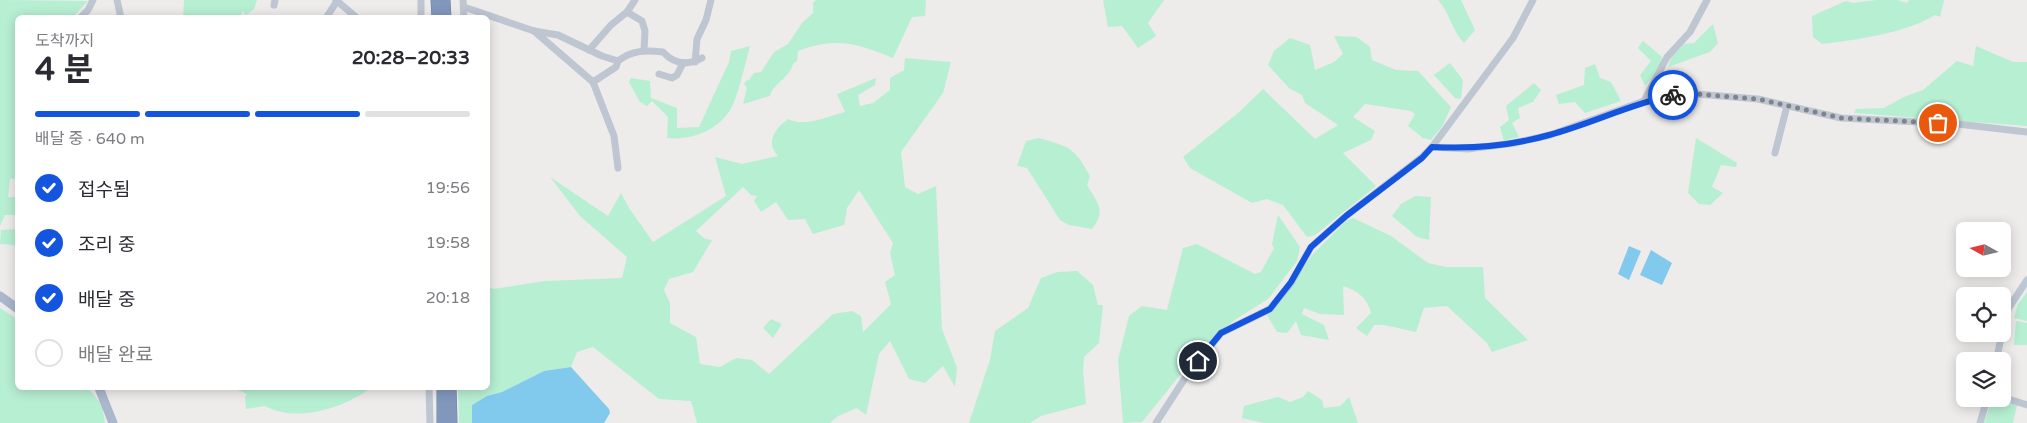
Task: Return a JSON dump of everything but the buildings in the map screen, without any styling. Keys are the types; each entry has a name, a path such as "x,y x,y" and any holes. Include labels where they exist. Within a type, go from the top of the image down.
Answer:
{"highway":[{"path":"436,0 437,15"},
{"path":"445,0 446,15"},
{"path":"442,390 442,423"},
{"path":"451,390 452,423"}],"main road":[{"path":"0,296 15,307"},
{"path":"101,390 113,423"}],"street":[{"path":"83,15 93,0"},
{"path":"117,0 120,15"},
{"path":"328,15 337,0 354,15"},
{"path":"421,0 421,15"},
{"path":"589,50 610,25 627,12 635,0"},
{"path":"593,82 616,67 618,61 626,55 644,50 663,52 669,58 682,63 698,60 697,39 706,20 711,0"},
{"path":"1156,423 1187,375 1221,333 1270,309 1291,282 1311,247 1346,216 1422,158 1432,147 1513,38 1533,0"},
{"path":"1644,101 1668,57 1690,32 1707,0"},
{"path":"464,4 534,31 558,35 618,61"},
{"path":"627,12 642,21 645,31 644,50"},
{"path":"534,31 593,82 614,136 618,168"},
{"path":"659,74 672,78 677,75 682,63"},
{"path":"1432,147 1468,149 1514,143 1550,135 1644,101 1684,93 1758,99 1841,118 1958,124 2027,132"},
{"path":"1775,153 1787,106"},
{"path":"2011,304 2027,280"},
{"path":"429,390 430,423"},
{"path":"2011,400 2027,405"},
{"path":"1980,423 1985,407"}],"green space":[{"path":"0,0 88,1 75,15 15,15 15,178 10,179 8,197 15,197 15,215 5,215 0,226"},
{"path":"184,0 257,0 254,9 246,15 243,11 241,15 183,15"},
{"path":"816,0 926,0 925,16 912,17 893,58 846,44 835,43 811,47 798,51 797,61 793,64 789,73 774,87 770,96 743,104 747,88 744,84 746,81 754,73 761,72 774,52 788,44 802,23 813,13 813,3"},
{"path":"1103,0 1164,0 1148,23 1156,36 1138,48 1122,26 1108,27"},
{"path":"1438,0 1461,0 1475,30 1464,43 1442,5"},
{"path":"1897,0 1907,3 1909,0 1944,0 1940,17 1935,15 1910,27 1865,38 1822,44 1813,37 1812,16 1846,1 1853,3"},
{"path":"1713,24 1718,43 1710,52 1668,67 1671,57 1684,44 1694,43"},
{"path":"1334,36 1357,37 1370,47 1372,60 1396,70 1418,71 1451,107 1443,125 1431,140 1423,138 1408,126 1415,114 1411,111 1365,104 1353,117 1375,131 1371,140 1343,153 1376,186 1315,235 1307,237 1283,205 1267,199 1252,203 1190,168 1183,157 1238,113 1263,89 1315,139 1338,125 1305,103 1302,95 1289,88 1268,65 1274,51 1290,38 1310,45 1315,70 1334,62 1343,54"},
{"path":"1643,41 1662,57 1659,69 1645,86 1640,75 1651,61 1638,48"},
{"path":"750,46 739,88 729,111 716,126 697,135 667,138 668,117 652,101 647,106 640,102 629,82 631,78 650,81 651,98 677,108 677,128 699,127 729,62 731,51"},
{"path":"1976,46 2013,62 2027,62 2027,126 1854,113 1856,109 1884,108 1904,97 1923,90 1957,61 1973,66"},
{"path":"905,58 951,62 943,93 901,152 905,187 918,194 936,186 942,329 957,368 955,387 943,366 925,383 909,379 890,341 879,354 866,415 857,408 838,416 830,423 697,423 691,401 659,399 593,347 577,352 571,367 544,371 502,392 487,396 472,405 472,423 459,423 458,390 490,390 490,287 493,289 545,281 622,278 627,257 580,216 550,177 608,216 621,193 629,208 653,242 726,196 715,157 742,164 778,156 772,146 773,136 788,119 809,122 845,112 837,94 876,78 875,85 858,95 860,106 873,103 890,90 890,78 904,70","holes":["743,187 751,195 757,196 754,201 761,212 776,202 788,220 805,219 813,234 844,225 847,208 859,190 893,243 890,253 895,275 885,282 891,304 863,332 861,316 852,311 833,314 769,374 752,360 736,358 720,367 700,364 696,337 670,323 670,303 664,290 669,279 693,272 712,240 705,239 696,231"]},
{"path":"1450,63 1463,80 1461,99 1455,98 1434,75"},
{"path":"1595,64 1600,78 1611,82 1621,101 1585,113 1575,102 1559,104 1556,95 1584,85 1585,68"},
{"path":"1534,83 1541,90 1533,102 1518,108 1520,118 1512,123 1519,137 1504,141 1500,127 1509,120 1506,106"},
{"path":"1039,138 1065,146 1080,159 1090,176 1087,185 1100,211 1097,222 1092,229 1069,225 1060,220 1027,168 1017,166 1026,141"},
{"path":"1696,138 1737,163 1736,167 1721,165 1712,187 1723,193 1710,205 1699,204 1688,193"},
{"path":"1415,196 1431,197 1429,240 1417,237 1392,216 1401,204"},
{"path":"1278,215 1300,247 1297,261 1268,299 1236,319 1201,349 1142,422 1123,423 1118,360 1129,316 1142,306 1167,310 1183,248 1197,244 1255,274 1261,272 1274,248 1272,244"},
{"path":"1353,218 1391,236 1428,263 1446,267 1483,267 1485,298 1528,340 1492,352 1487,343 1447,306 1424,308 1416,332 1384,325 1374,325 1367,336 1356,328 1371,313 1370,308 1365,299 1353,290 1343,286 1344,315 1320,314 1304,308 1302,314 1324,325 1329,340 1301,335 1296,321 1287,333 1277,332 1267,315 1283,299 1311,256 1346,221"},
{"path":"15,229 15,248 14,245 0,244 1,230"},
{"path":"1077,271 1093,285 1098,305 1103,305 1099,343 1084,357 1083,371 1086,404 1041,416 1030,423 969,423 990,360 995,331 1028,308 1041,278 1058,272"},
{"path":"2027,292 2027,321 2014,318 2018,304"},
{"path":"0,308 15,318 15,390 90,390 102,405 105,423 0,423"},
{"path":"771,319 782,324 773,338 763,328"},
{"path":"2016,321 2027,323 2027,345 2014,345"},
{"path":"238,390 368,390 347,402 319,411 305,413 277,411 265,406 246,409 245,397 247,394"},
{"path":"1308,391 1322,400 1324,408 1340,406 1349,397 1358,423 1263,423 1242,418 1244,406 1278,397 1290,402 1303,397"},
{"path":"2011,404 2017,405 2013,423 1984,423 1989,407 2011,407"}],"water":[{"path":"1629,246 1641,251 1629,280 1618,274"},
{"path":"1651,250 1672,263 1662,285 1640,275"},
{"path":"571,367 609,409 610,413 604,423 472,423 472,405 487,396 502,392 544,371"}],"way so far":[{"path":"1673,95 1684,93 1758,99 1841,118 1938,123"}],"route":[{"path":"1198,361 1221,333 1270,309 1291,282 1311,247 1346,216 1422,158 1432,147 1468,149 1514,143 1550,135 1644,101 1673,95"}]}
